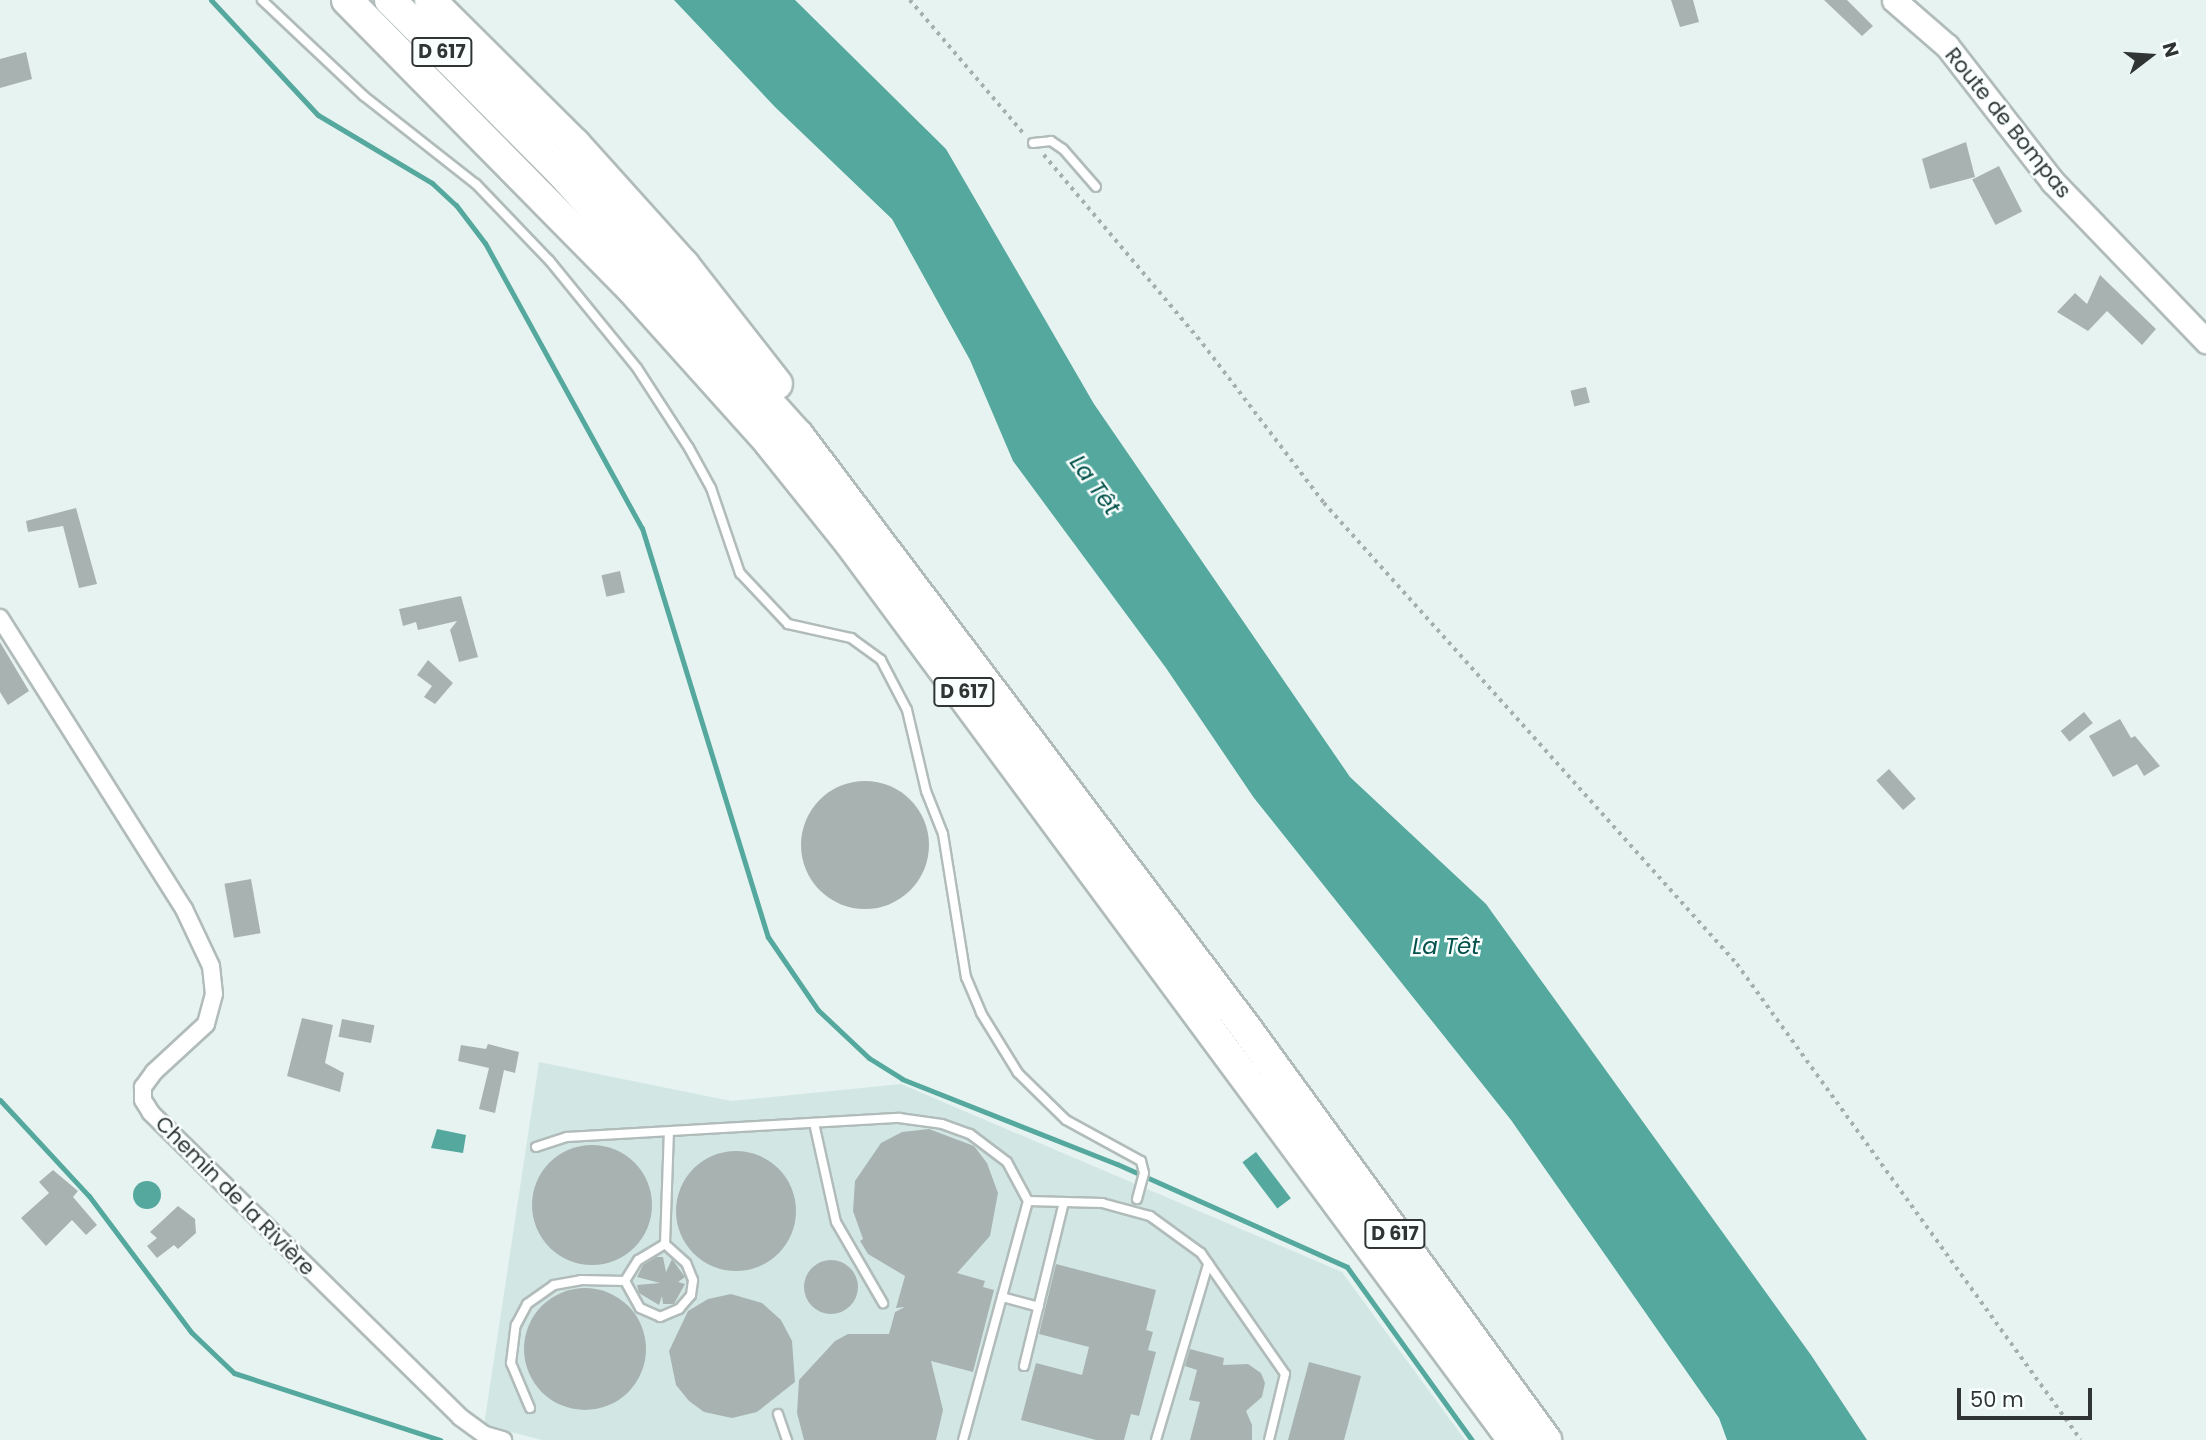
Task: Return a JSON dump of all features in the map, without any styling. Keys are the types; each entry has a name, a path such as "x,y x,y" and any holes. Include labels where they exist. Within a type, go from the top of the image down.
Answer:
{"highway":[{"name":"D 617","path":"348,0 631,288 769,442 850,543 1513,1440"},
{"name":"D 617","path":"390,0 561,172 798,435 940,618 1546,1440"},
{"path":"430,0 575,144 684,265 790,400 940,618"}],"main road":[{"name":"Route de Bompas","path":"1894,0 1947,46 2053,182 2206,341"}],"street":[{"name":"Chemin de la Rivière","path":"0,618 184,909 211,966 214,994 206,1024 154,1072 143,1087 143,1100 151,1113 460,1417 485,1435 503,1440"}],"lane":[{"path":"262,0 364,96 475,184 549,260 637,368 689,447 711,488 740,573 788,624 851,638 881,660 907,710 926,791 943,834 966,976 981,1013 1018,1073 1066,1120 1108,1146 1135,1156 1143,1177 1137,1199"},
{"path":"1033,143 1051,141 1063,149 1096,187"},
{"path":"536,1147 567,1137 899,1118 942,1124 970,1135 1007,1162 1028,1202 963,1440"},
{"path":"814,1124 836,1222 883,1303"},
{"path":"625,1281 640,1308 660,1317 679,1309 691,1295 692,1280 686,1263 665,1244 669,1132"},
{"path":"1028,1202 1102,1203 1150,1216 1201,1253 1285,1374 1269,1440"},
{"path":"1024,1366 1064,1202"},
{"path":"625,1281 638,1260 665,1244"},
{"path":"1156,1440 1208,1264"},
{"path":"530,1408 511,1363 516,1325 527,1304 554,1285 581,1280 625,1281"},
{"path":"1002,1297 1039,1307"},
{"path":"778,1414 787,1440"}],"path":[{"path":"910,0 1203,344 1324,503 1737,964 2081,1440"}],"shaded area":[{"path":"539,1062 731,1101 901,1084 1342,1272 1465,1440 542,1440 484,1425"}],"water":[{"name":"La Têt","path":"674,0 795,0 946,149 1094,404 1350,777 1486,904 1811,1355 1867,1440 1727,1440 1719,1418 1511,1120 1254,798 1166,668 1013,461 970,360 892,219 775,107"},
{"path":"437,1129 466,1135 463,1153 431,1148"},
{"path":"1256,1152 1291,1198 1277,1209 1242,1162"},
{"path":"147,1181 157,1185 161,1195 157,1205 147,1209 137,1205 133,1195 137,1185"}],"building":[{"path":"1671,0 1693,0 1699,22 1680,27"},
{"path":"1824,0 1847,0 1873,26 1862,36"},
{"path":"26,52 32,79 0,88 0,59"},
{"path":"1966,142 1975,177 1930,189 1922,159"},
{"path":"1999,166 2022,211 1995,225 1972,180"},
{"path":"2100,275 2156,329 2142,345 2107,311 2088,331 2057,312 2075,293 2087,304"},
{"path":"1586,387 1590,403 1574,406 1570,391"},
{"path":"76,508 97,584 79,588 63,526 28,532 26,521"},
{"path":"620,571 625,592 606,597 601,575"},
{"path":"461,596 478,657 459,662 450,630 457,621 418,630 416,622 403,626 399,609"},
{"path":"0,642 29,691 8,705 0,692"},
{"path":"428,660 453,683 435,704 424,697 432,686 417,675"},
{"path":"2084,712 2093,723 2069,742 2061,731"},
{"path":"2120,719 2131,738 2135,736 2160,766 2144,776 2137,764 2113,777 2089,736"},
{"path":"1889,769 1916,799 1903,810 1876,780"},
{"path":"865,781 890,786 910,800 924,820 929,845 924,870 910,890 890,904 865,909 840,904 820,890 806,870 801,845 806,820 820,800 840,786"},
{"path":"251,879 261,933 234,938 224,884"},
{"path":"302,1018 333,1025 325,1063 344,1073 340,1092 287,1076"},
{"path":"342,1019 374,1025 371,1043 339,1037"},
{"path":"488,1044 519,1052 515,1073 504,1070 495,1113 479,1109 489,1068 458,1061 461,1045 486,1049"},
{"path":"929,1129 974,1146 987,1163 998,1193 990,1236 957,1273 985,1281 983,1287 994,1290 973,1372 931,1361 943,1410 936,1440 804,1440 797,1413 799,1380 835,1341 848,1334 889,1334 895,1312 905,1307 896,1308 905,1276 868,1254 860,1241 863,1239 853,1211 855,1181 881,1143 902,1132"},
{"path":"592,1145 615,1149 635,1162 648,1182 652,1205 648,1228 635,1248 615,1261 592,1265 569,1261 549,1248 536,1228 532,1205 536,1182 549,1162 569,1149"},
{"path":"736,1151 759,1155 779,1168 792,1188 796,1211 792,1234 779,1254 759,1267 736,1271 713,1267 693,1254 680,1234 676,1211 680,1188 693,1168 713,1155"},
{"path":"53,1170 78,1191 73,1197 97,1225 86,1235 72,1220 46,1246 21,1218 49,1193 39,1182"},
{"path":"178,1206 195,1219 196,1233 178,1249 174,1245 157,1258 147,1246 157,1238 150,1232"},
{"path":"656,1257 663,1257 666,1272 672,1259 685,1277 678,1282 685,1284 674,1304 663,1304 662,1296 659,1305 639,1293 637,1285 660,1283 637,1277 643,1265"},
{"path":"831,1260 850,1268 858,1287 850,1306 831,1314 812,1306 804,1287 812,1268"},
{"path":"1056,1264 1156,1290 1146,1330 1153,1332 1148,1350 1156,1352 1139,1416 1131,1414 1124,1440 1096,1440 1021,1420 1036,1363 1082,1375 1089,1347 1039,1334"},
{"path":"585,1288 608,1293 628,1306 641,1326 646,1349 641,1372 628,1392 608,1405 585,1410 562,1405 542,1392 529,1372 524,1349 529,1326 542,1306 562,1293"},
{"path":"731,1294 762,1303 781,1320 792,1341 795,1382 757,1412 732,1418 704,1412 689,1401 676,1385 669,1351 688,1311 708,1299"},
{"path":"1190,1349 1224,1358 1223,1365 1248,1364 1261,1373 1265,1383 1262,1397 1246,1411 1252,1425 1252,1440 1190,1440 1200,1402 1189,1400 1197,1370 1185,1366"},
{"path":"1309,1362 1361,1376 1344,1440 1288,1440"}],"waterway":[{"path":"211,0 318,115 432,183 456,205 485,243 642,528 768,937 818,1010 869,1058 902,1079 1117,1164 1347,1267 1472,1440"},
{"path":"0,1100 89,1196 191,1332 234,1373 440,1440"}]}
